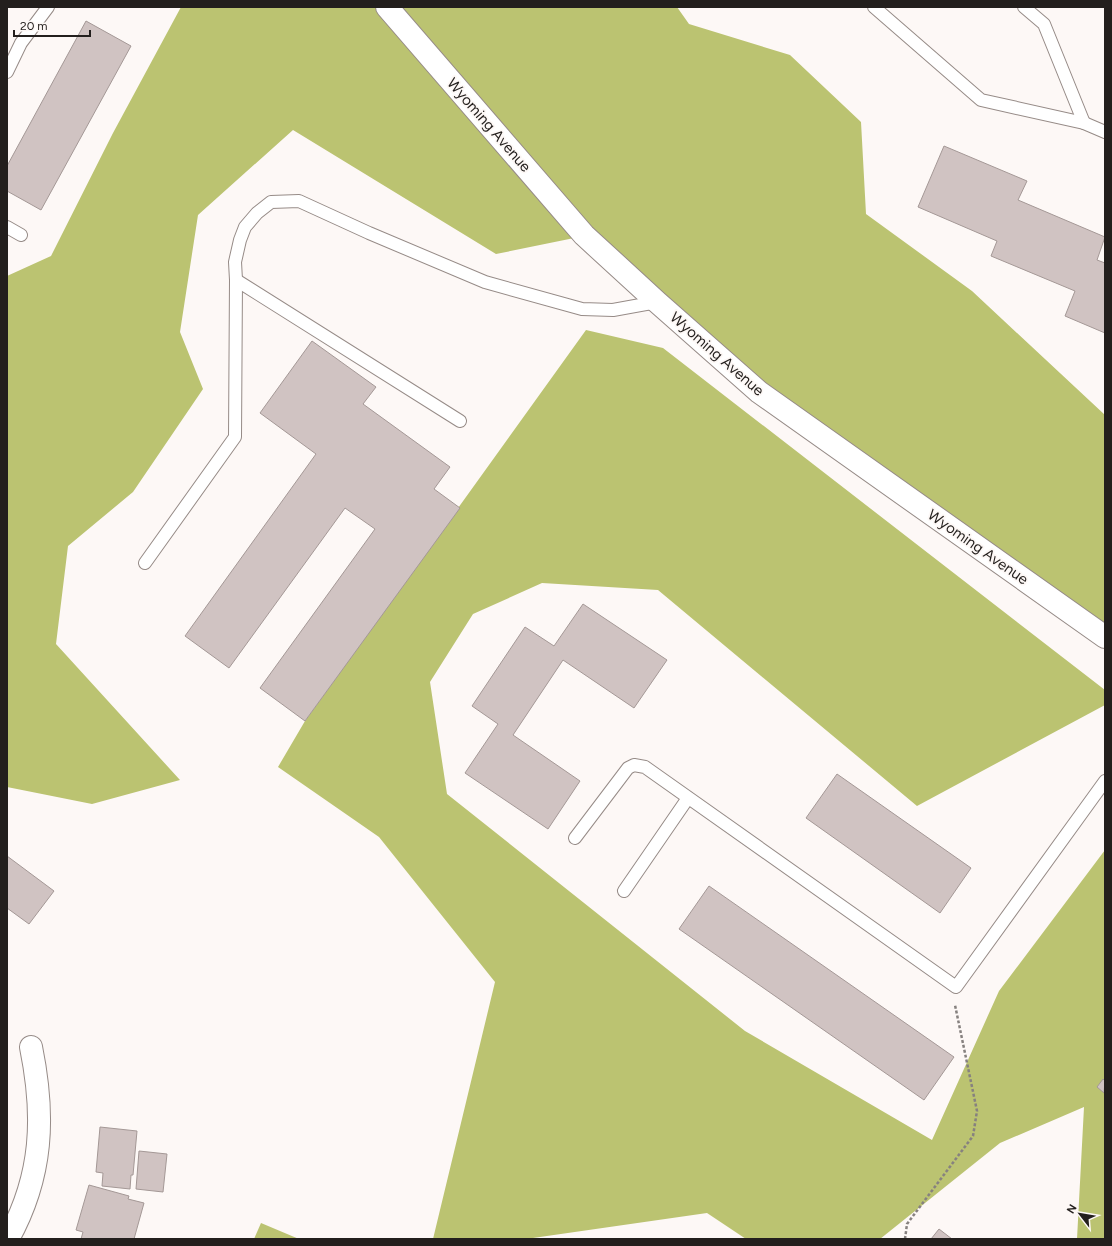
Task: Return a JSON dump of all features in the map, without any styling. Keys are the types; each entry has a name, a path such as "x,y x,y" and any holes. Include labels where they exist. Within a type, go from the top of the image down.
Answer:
{"street":[{"name":"Wyoming Avenue","path":"387,7 584,236 759,392 1105,637"},
{"path":"8,1239 29,1192 37,1156 40,1120 39,1083 32,1047"}],"lane":[{"path":"7,72 21,43 48,7"},
{"path":"874,7 981,100 1084,123 1105,132"},
{"path":"1024,7 1044,24 1084,123"},
{"path":"145,563 235,437 235,262 245,226 257,213 271,202 299,201 369,233 485,282 582,309 614,310 657,302"},
{"path":"7,227 21,235"},
{"path":"236,280 460,421"},
{"path":"575,838 630,766 645,767 956,987 1105,781"},
{"path":"624,891 688,798"}],"path":[{"path":"905,1239 908,1224 973,1136 977,1111 955,1011 956,987"}],"green space":[{"path":"181,7 677,7 689,24 790,55 861,122 866,214 972,291 1105,415 1105,637 759,392 584,236 496,254 293,130 198,215 180,332 203,389 133,492 68,546 56,644 180,780 92,804 7,787 7,276 51,256 113,133"},
{"path":"586,330 663,348 1105,690 1105,705 917,806 658,590 542,583 473,614 430,682 447,794 745,1031 932,1140 999,991 1105,850 1105,1239 1077,1239 1084,1107 1000,1143 880,1239 746,1239 707,1213 526,1239 433,1239 495,982 379,837 278,767 305,721"},
{"path":"261,1223 299,1239 254,1239"}],"building":[{"path":"86,21 131,46 41,210 7,191 7,166"},
{"path":"944,146 1027,181 1018,200 1105,237 1097,260 1105,263 1105,333 1065,316 1075,291 991,256 997,241 918,207"},
{"path":"312,341 376,387 363,404 450,467 434,489 460,508 305,721 260,688 375,529 345,508 229,668 185,636 316,454 260,413"},
{"path":"583,604 667,660 634,708 563,660 513,735 580,781 548,829 465,773 498,724 472,706 525,627 554,646"},
{"path":"837,774 971,868 940,913 806,818"},
{"path":"7,856 54,891 29,924 7,908"},
{"path":"709,886 954,1057 924,1100 679,929"},
{"path":"1103,1079 1105,1081 1104,1093 1097,1087"},
{"path":"100,1127 137,1131 133,1175 131,1175 130,1189 102,1186 103,1173 96,1172"},
{"path":"139,1151 167,1154 163,1192 136,1189"},
{"path":"89,1185 129,1196 128,1199 144,1203 134,1239 81,1239 83,1232 76,1230"},
{"path":"939,1229 952,1239 931,1239"}]}
